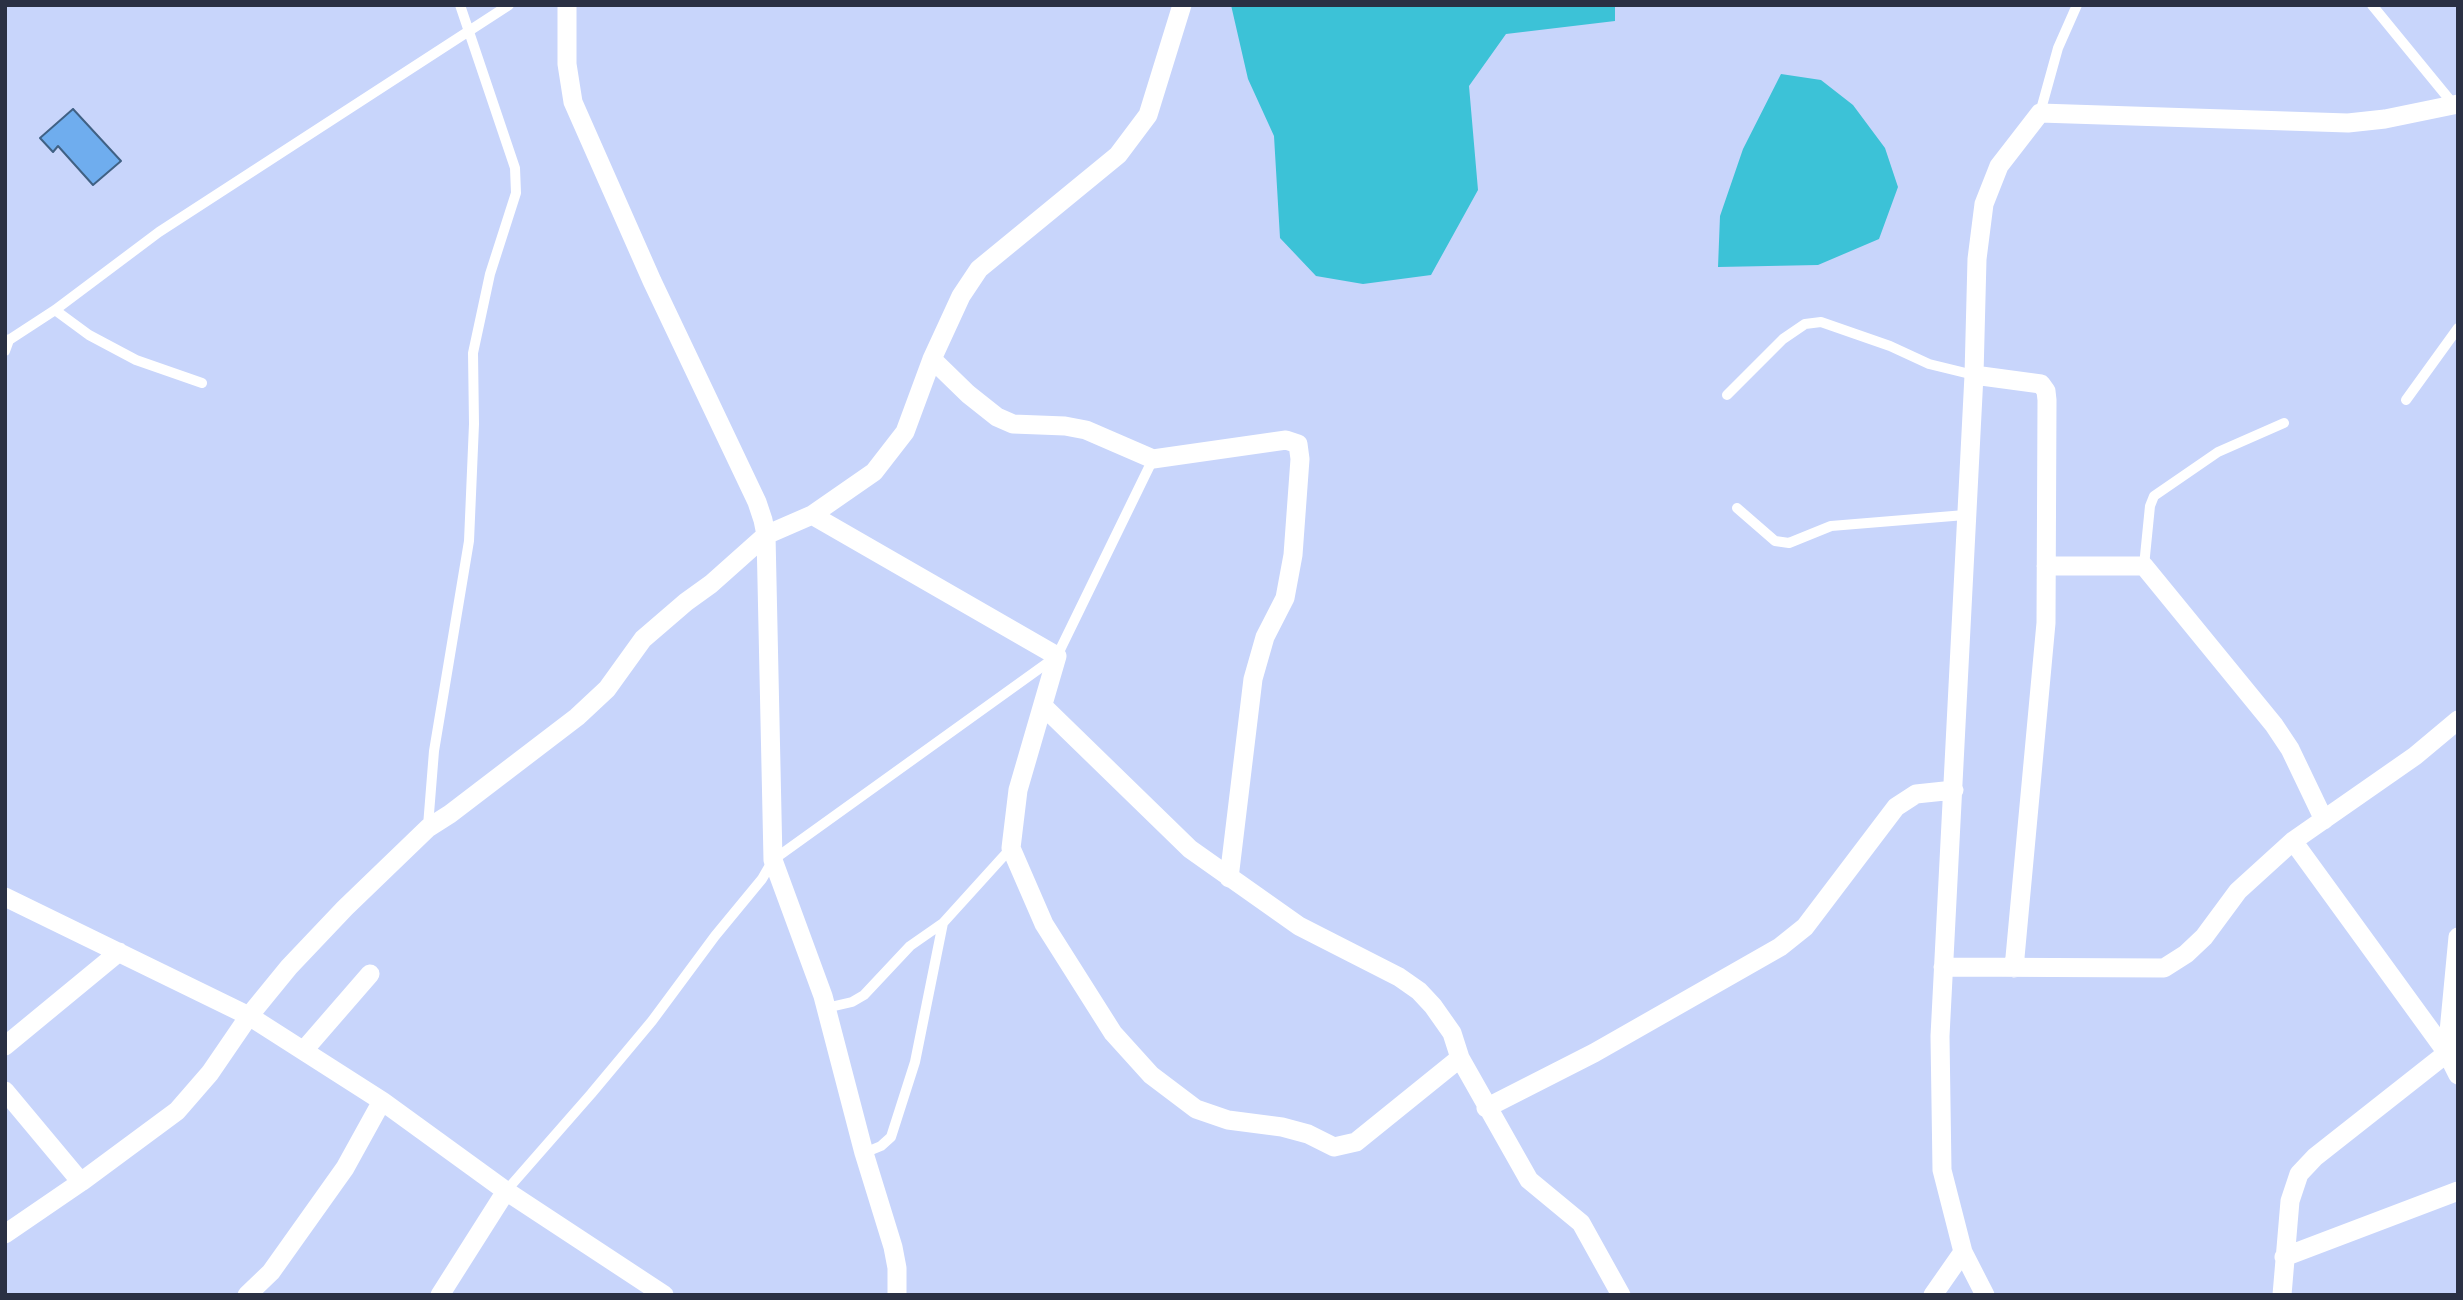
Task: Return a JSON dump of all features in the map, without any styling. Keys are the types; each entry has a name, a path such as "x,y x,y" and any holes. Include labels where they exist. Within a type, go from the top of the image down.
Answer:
{"street":[{"path":"567,5 567,64 573,102 652,281 757,502 766,535 774,860 826,1008 864,1153 893,1247 897,1268 897,1295"},
{"path":"5,1234 82,1182 177,1111 210,1073 289,967 326,928 428,828 577,718 607,689 643,639 766,535 812,515 874,472 905,432 932,359 961,296 979,269 1118,155 1148,115 1182,5"},
{"path":"1985,1295 1963,1252 1942,1170 1940,1036 1974,375 1977,259 1984,204 1999,166 2040,113 2348,123 2385,119 2456,104"},
{"path":"932,359 968,394 997,417 1013,424 1065,426 1086,430 1153,459 1286,440 1298,444 1300,459 1293,555 1285,598 1265,637 1253,679 1229,878"},
{"path":"1974,375 2041,384 2046,391 2046,623 2014,968"},
{"path":"812,515 1057,656 1018,790 1011,848 1044,924 1114,1033 1151,1075 1196,1109 1228,1120 1282,1127 1308,1134 1334,1147 1356,1142 1460,1058"},
{"path":"2046,566 2144,566 2274,725 2290,749 2324,820"},
{"path":"1043,706 1190,849 1299,926 1399,976 1419,991 1452,1033 1460,1058 1486,1108 1529,1180 1581,1223 1621,1295"},
{"path":"1943,967 2164,968 2195,946 2238,891 2293,841 2415,756 2458,720"},
{"path":"1486,1108 1594,1053 1780,947 1805,927 1896,807 1916,794 1954,790"},
{"path":"2293,841 2446,1053 2458,1075"},
{"path":"5,897 250,1016 383,1101 506,1191 664,1295"},
{"path":"2282,1295 2290,1201 2299,1174 2315,1157 2446,1053 2458,937"},
{"path":"5,1046 119,952"},
{"path":"304,1050 370,974"},
{"path":"5,1091 82,1182"},
{"path":"247,1295 271,1272 345,1168 383,1101"},
{"path":"440,1295 506,1191"},
{"path":"2284,1258 2458,1191"},
{"path":"1933,1295 1963,1252"}],"lane":[{"path":"428,828 434,751 469,541 474,424 473,353 490,274 516,193 515,167 460,5"},
{"path":"6,343 159,232 509,5"},
{"path":"2040,113 2058,48 2077,5"},
{"path":"2372,5 2456,104"},
{"path":"55,310 89,335 136,360 202,383"},
{"path":"1727,395 1783,339 1805,324 1821,322 1890,346 1929,364 1974,375"},
{"path":"2406,400 2458,328"},
{"path":"2144,566 2150,506 2154,496 2218,452 2284,423"},
{"path":"506,1191 652,1021 774,860 1057,656 1153,459"},
{"path":"1737,508 1775,541 1789,543 1831,526 1965,515"},
{"path":"826,1008 852,1002 864,995 901,954 943,923 1011,848"},
{"path":"864,1153 881,1146 891,1137 915,1062 943,923"}],"shaded area":[{"path":"1231,5 1615,5 1615,21 1506,34 1469,86 1478,190 1431,275 1363,284 1316,276 1280,238 1274,136 1248,79"},
{"path":"1781,74 1821,80 1853,105 1885,148 1898,187 1879,239 1818,265 1718,267 1720,216 1743,149"}],"building":[{"path":"73,109 121,161 93,185 58,146 53,152 40,138"}]}
